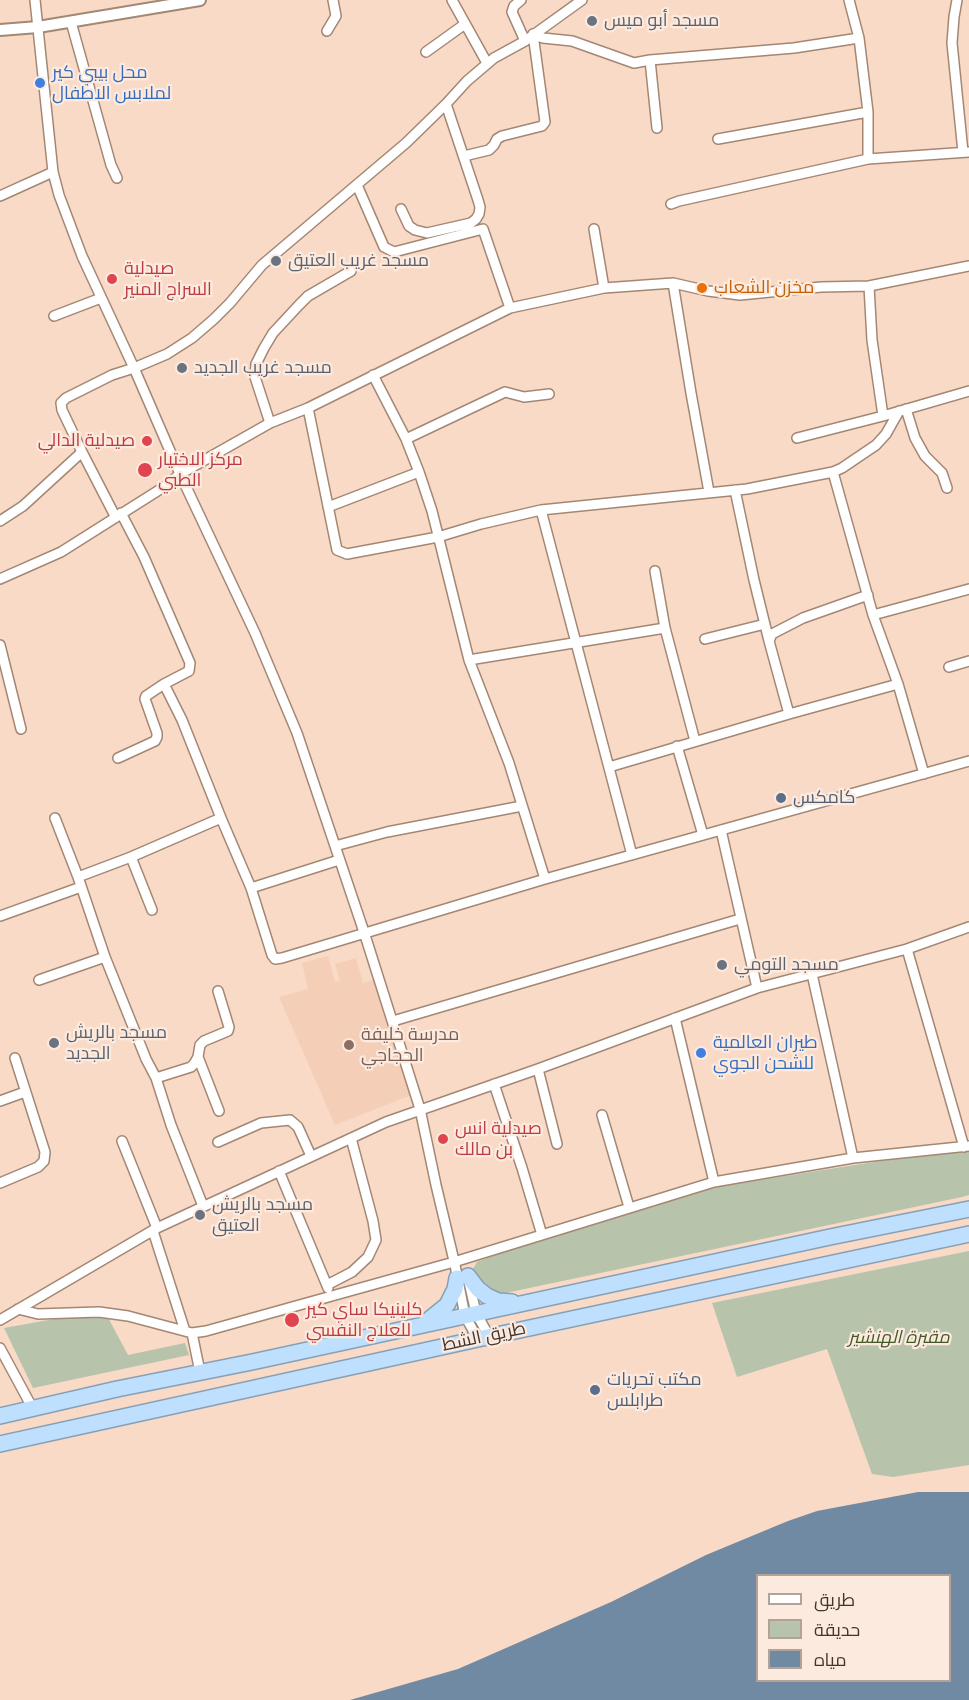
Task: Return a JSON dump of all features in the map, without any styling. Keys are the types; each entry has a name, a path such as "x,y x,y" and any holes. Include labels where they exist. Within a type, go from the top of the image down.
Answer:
{"highway":[{"name":"طريق الشط","path":"0,1416 969,1209"},
{"name":"طريق الشط","path":"0,1444 484,1337 969,1234"},
{"path":"458,1270 487,1296 498,1301 521,1303"},
{"path":"422,1325 447,1305 455,1288 458,1270"}],"street":[{"path":"35,0 52,172 65,213 180,474 255,633 297,733 364,932 420,1109 436,1185 470,1314 484,1337"},
{"path":"0,30 38,27 199,0"},
{"path":"327,31 336,16 333,0"},
{"path":"452,0 487,63"},
{"path":"521,0 514,6 512,12 525,41"},
{"path":"118,758 155,741 157,733 144,699 164,684 189,671 190,663 144,557 82,452 62,410 62,403 66,398 112,375 167,354 201,331 230,303 262,265 406,142 487,63 525,41 582,0"},
{"path":"849,0 859,38 868,112 868,159"},
{"path":"671,204 868,159 966,152 952,43 957,0"},
{"path":"71,22 111,165 117,178"},
{"path":"426,52 465,24"},
{"path":"533,34 543,38 572,41 634,63 794,48 859,38"},
{"path":"464,156 489,150 502,135 536,128 546,122 533,34"},
{"path":"650,60 657,128"},
{"path":"401,209 409,226 415,230 427,232 471,223 476,219 480,207 447,104"},
{"path":"718,139 868,112"},
{"path":"0,196 52,172"},
{"path":"357,185 384,247 394,252 483,229 510,308"},
{"path":"594,229 604,288"},
{"path":"0,579 61,552 167,485 180,474 270,423 309,408 510,308 604,288 673,283 740,295 821,287 869,286 969,266"},
{"path":"270,423 255,377 256,364 264,348 273,333 308,296 351,271"},
{"path":"673,283 709,492"},
{"path":"869,286 872,340 883,416"},
{"path":"54,316 101,298"},
{"path":"373,375 406,439 419,471 432,511 469,660 509,763 545,879"},
{"path":"797,438 969,391"},
{"path":"406,439 505,392 524,397 549,394"},
{"path":"309,408 337,550 347,554 438,537 541,510 735,490 833,472 876,445 886,435 903,410"},
{"path":"903,410 925,456 942,472 947,488"},
{"path":"0,521 23,506 82,452"},
{"path":"328,507 419,471"},
{"path":"833,472 873,615 898,684 924,774"},
{"path":"735,490 769,641 789,714"},
{"path":"541,510 632,855"},
{"path":"655,571 665,628 695,741"},
{"path":"873,615 969,589"},
{"path":"769,641 772,634 803,618 868,595"},
{"path":"705,639 765,624"},
{"path":"469,660 665,628"},
{"path":"0,645 21,729"},
{"path":"950,667 969,661"},
{"path":"164,684 182,720 251,888 270,950 275,959 545,879 969,761"},
{"path":"609,766 898,684"},
{"path":"677,746 703,835"},
{"path":"335,846 387,831 522,806"},
{"path":"55,818 105,957 146,1059 156,1078 171,1125 203,1206"},
{"path":"78,877 221,818"},
{"path":"721,830 757,988"},
{"path":"131,857 152,910"},
{"path":"251,888 339,860"},
{"path":"0,916 81,887"},
{"path":"393,1021 740,919"},
{"path":"0,1320 155,1229 386,1122 757,988 907,949 969,927"},
{"path":"18,1309 38,1314 99,1312 128,1316 189,1332 206,1331 331,1296 458,1270 542,1235 714,1182 853,1158 966,1146 907,949"},
{"path":"39,980 105,957"},
{"path":"812,974 853,1158"},
{"path":"156,1078 191,1067 204,1041 228,1031 230,1027 218,991"},
{"path":"675,1018 714,1182"},
{"path":"198,1057 219,1111"},
{"path":"0,1183 38,1167 44,1161 45,1152 15,1058"},
{"path":"538,1069 557,1144"},
{"path":"494,1084 542,1235"},
{"path":"0,1101 25,1092"},
{"path":"602,1115 629,1207"},
{"path":"218,1142 261,1123 290,1120 298,1127 311,1156"},
{"path":"327,1285 351,1272 368,1257 376,1240 351,1138"},
{"path":"122,1141 155,1229 200,1372"},
{"path":"279,1171 331,1296"},
{"path":"0,1348 33,1409"}],"shaded area":[{"name":"مدرسة خليفة الحجاجي","path":"328,956 335,982 340,981 335,964 356,958 363,983 374,980 414,1094 335,1125 279,997 308,989 302,963"}],"green space":[{"path":"969,1149 969,1195 962,1197 496,1295 476,1278 473,1269 477,1262 494,1255 669,1200 722,1186"},
{"name":"مقبرة الهنشير","path":"969,1251 969,1465 893,1477 872,1474 827,1349 737,1377 712,1303"},
{"path":"104,1310 128,1355 185,1343 189,1355 33,1388 4,1328"}],"water":[{"path":"918,1492 969,1492 969,1700 350,1700 458,1669 611,1602 706,1555 817,1511"}],"place":[{"name":"مسجد أبو ميس","path":"592,21"},
{"name":"محل بيبي كير لملابس الاطفال","path":"40,83"},
{"name":"مسجد غريب العتيق","path":"276,261"},
{"name":"صيدلية السراج المنير","path":"112,279"},
{"name":"مخزن الشعاب","path":"702,288"},
{"name":"مسجد غريب الجديد","path":"182,368"},
{"name":"صيدلية الدالي","path":"147,441"},
{"name":"مركز الاختيار الطبي","path":"145,470"},
{"name":"كامكس","path":"781,798"},
{"name":"مسجد التومي","path":"722,965"},
{"name":"مسجد بالريش الجديد","path":"54,1043"},
{"name":"مدرسة خليفة الحجاجي","path":"349,1045"},
{"name":"طيران العالمية للشحن الجوي","path":"701,1053"},
{"name":"صيدلية انس بن مالك","path":"443,1139"},
{"name":"مسجد بالريش العتيق","path":"200,1215"},
{"name":"كلينيكا ساي كير للعلاج النفسي","path":"292,1320"},
{"name":"مكتب تحريات طرابلس","path":"595,1390"}]}
